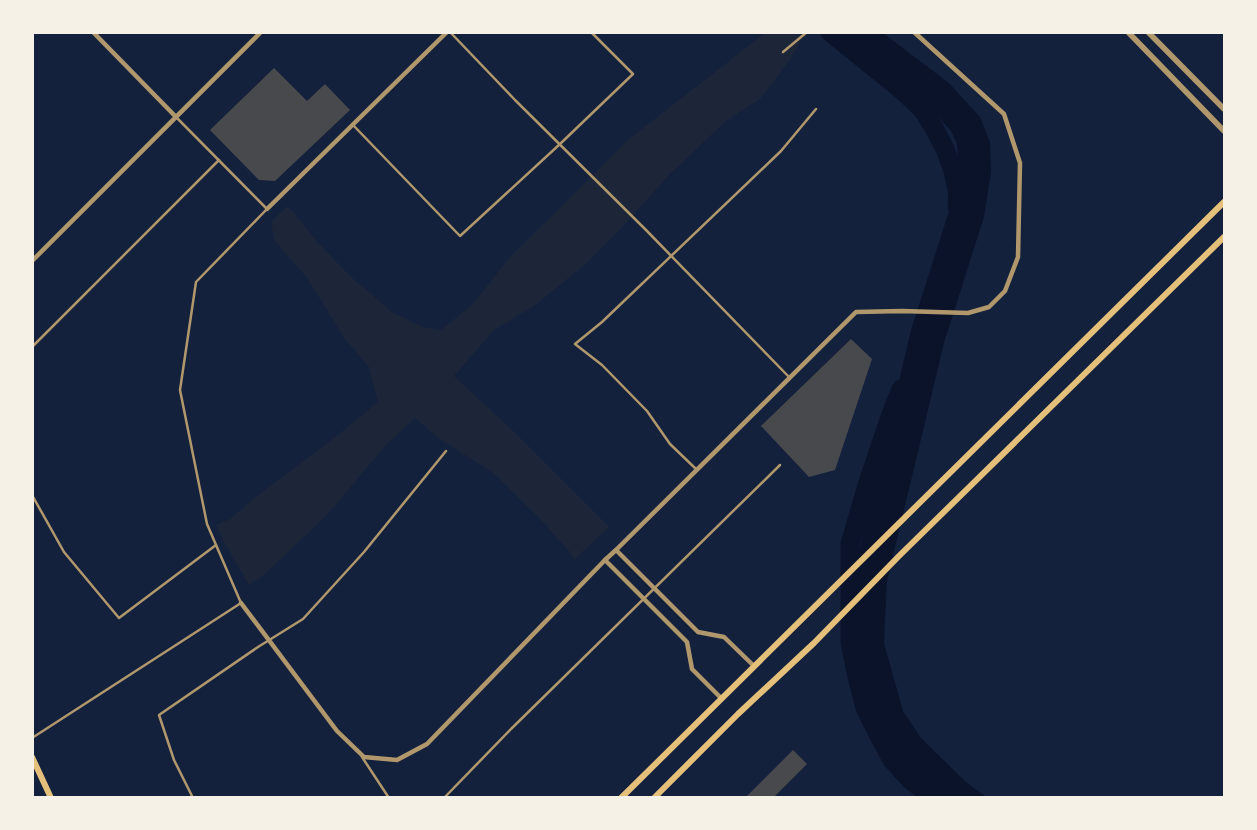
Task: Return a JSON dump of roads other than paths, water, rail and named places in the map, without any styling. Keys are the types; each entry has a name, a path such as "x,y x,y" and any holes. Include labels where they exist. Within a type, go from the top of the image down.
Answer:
{"main road":[{"path":"621,798 1224,202"},
{"path":"654,798 738,714 814,643 899,556 1224,237"},
{"path":"32,757 51,798"}],"street":[{"path":"94,32 176,117"},
{"path":"32,261 261,32"},
{"path":"267,209 449,32"},
{"path":"241,603 337,731 364,757 397,760 427,744 605,560 856,312 968,313 989,307 1005,291 1018,257 1020,163 1004,114 914,32"},
{"path":"1128,32 1224,131"},
{"path":"1148,32 1224,109"},
{"path":"616,550 698,632 724,637 754,666"},
{"path":"605,560 687,642 692,669 722,699"}],"lane":[{"path":"449,32 790,378"},
{"path":"353,125 460,236 633,74 591,32"},
{"path":"783,52 807,32"},
{"path":"697,470 670,444 647,411 602,365 576,344 602,322 781,151 816,109"},
{"path":"32,738 241,603 206,524 180,390 196,282 267,209 176,117"},
{"path":"32,347 219,160"},
{"path":"193,798 174,760 159,715 303,619 364,552 446,450"},
{"path":"444,798 780,465"},
{"path":"32,495 64,552 119,618 216,545"},
{"path":"359,752 389,798"}],"waterway":[{"path":"830,32 922,109 945,149 953,171 958,195 957,206"},
{"path":"901,389 868,482 850,544 850,642 865,708 878,734 892,760 910,780 934,798"}]}
